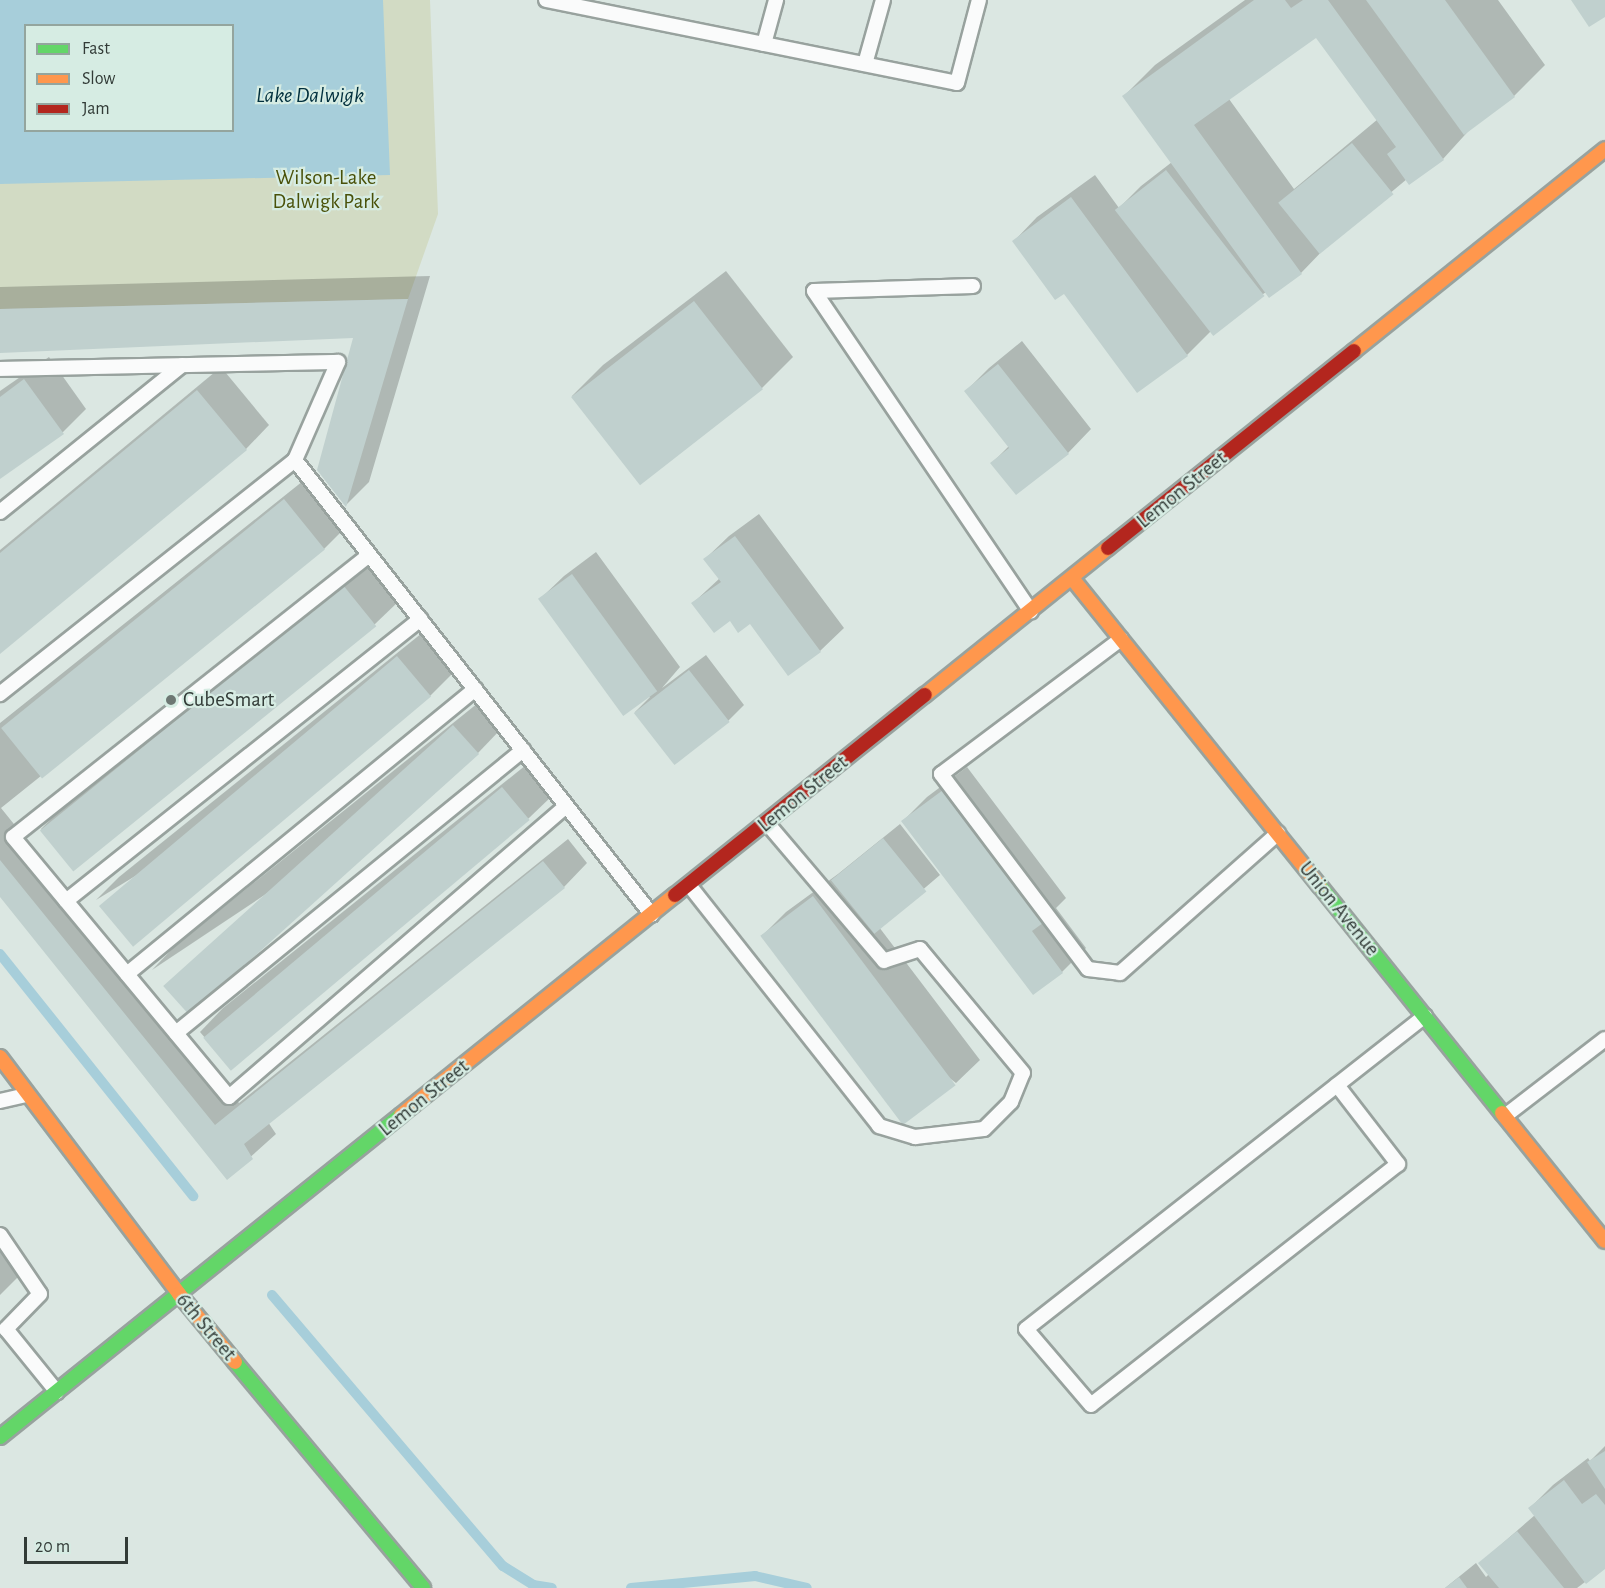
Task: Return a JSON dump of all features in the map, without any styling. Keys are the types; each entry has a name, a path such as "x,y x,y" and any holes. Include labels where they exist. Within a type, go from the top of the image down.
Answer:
{"street":[{"name":"Lemon Street","path":"0,1437 1605,149"},
{"name":"Union Avenue","path":"1072,578 1605,1241"},
{"name":"6th Street","path":"0,1058 179,1294 423,1588"}],"lane":[{"path":"546,0 957,83 979,0"},
{"path":"618,14 621,0"},
{"path":"764,44 776,0"},
{"path":"866,64 883,0"},
{"path":"973,286 814,291 1031,611"},
{"path":"0,369 338,362 295,460 0,694"},
{"path":"0,512 182,365"},
{"path":"295,460 652,915"},
{"path":"369,555 13,837 229,1097 566,806"},
{"path":"66,902 420,619"},
{"path":"1121,638 941,774 1088,969 1120,973 1278,833"},
{"path":"127,974 475,690"},
{"path":"176,1033 523,750"},
{"path":"689,885 879,1126 915,1137 984,1129 1011,1102 1023,1073 920,949 884,961 767,823"},
{"path":"1337,1085 1398,1164 1091,1405 1026,1329 1337,1085 1425,1016"},
{"path":"1505,1116 1605,1039"},
{"path":"0,1101 28,1095"},
{"path":"0,1235 40,1294 6,1329 57,1392"}],"green space":[{"name":"Wilson-Lake Dalwigk Park","path":"0,0 430,0 438,214 408,299 0,309"}],"water":[{"name":"Lake Dalwigk","path":"0,0 383,0 390,175 0,184"}],"building":[{"path":"1254,0 1285,0 1291,8 1303,0 1328,0 1444,160 1409,185 1387,154 1396,147 1316,38 1194,125 1302,274 1269,298 1122,96"},
{"path":"1366,0 1445,0 1515,97 1464,135"},
{"path":"1571,0 1605,0 1605,17 1589,27"},
{"path":"1352,143 1394,194 1320,254 1278,203"},
{"path":"1166,170 1265,296 1213,336 1115,210"},
{"path":"1071,197 1188,356 1137,393 1064,294 1055,300 1012,241"},
{"path":"408,299 346,507 317,470 353,338 0,353 0,309"},
{"path":"694,301 763,389 640,485 571,397"},
{"path":"998,364 1069,454 1016,495 990,463 1009,448 964,391"},
{"path":"24,379 64,434 0,479 0,397"},
{"path":"197,390 247,450 0,654 0,553"},
{"path":"284,499 325,550 42,779 1,728"},
{"path":"735,536 821,652 788,676 750,624 738,633 730,621 714,633 691,603 721,582 703,559"},
{"path":"572,574 657,691 623,716 538,599"},
{"path":"343,585 376,626 73,872 40,830"},
{"path":"397,656 431,697 133,947 99,906"},
{"path":"689,670 730,722 674,765 634,713"},
{"path":"453,725 479,754 189,1015 163,986"},
{"path":"502,787 530,820 231,1071 203,1038"},
{"path":"943,790 1043,923 1032,931 1063,973 1033,995 901,821"},
{"path":"883,838 926,892 874,934 831,880"},
{"path":"0,860 215,1125 543,861 565,888 244,1144 253,1159 227,1180 0,897"},
{"path":"813,896 956,1085 903,1125 760,936"},
{"path":"1605,1451 1605,1489 1587,1462"},
{"path":"1564,1480 1582,1504 1596,1494 1605,1505 1605,1569 1586,1584 1528,1508"},
{"path":"1517,1531 1564,1588 1499,1588 1478,1563"},
{"path":"1459,1577 1467,1588 1445,1588"}],"waterway":[{"path":"0,954 193,1196"},
{"path":"272,1295 503,1566 533,1585 552,1588"},
{"path":"631,1588 755,1576 807,1588"}],"traffic: fast":[{"path":"1320,886 1502,1113"},
{"path":"0,1437 401,1115"},
{"path":"235,1362 423,1588"}],"traffic: slow":[{"path":"1354,351 1605,149"},
{"path":"925,695 1108,548"},
{"path":"1072,578 1320,886"},
{"path":"401,1115 675,895"},
{"path":"0,1057 179,1294 235,1362"},
{"path":"1502,1113 1605,1241"}],"traffic: jam":[{"path":"1108,548 1354,351"},
{"path":"675,895 925,695"}],"place":[{"name":"CubeSmart","path":"171,700"}]}
